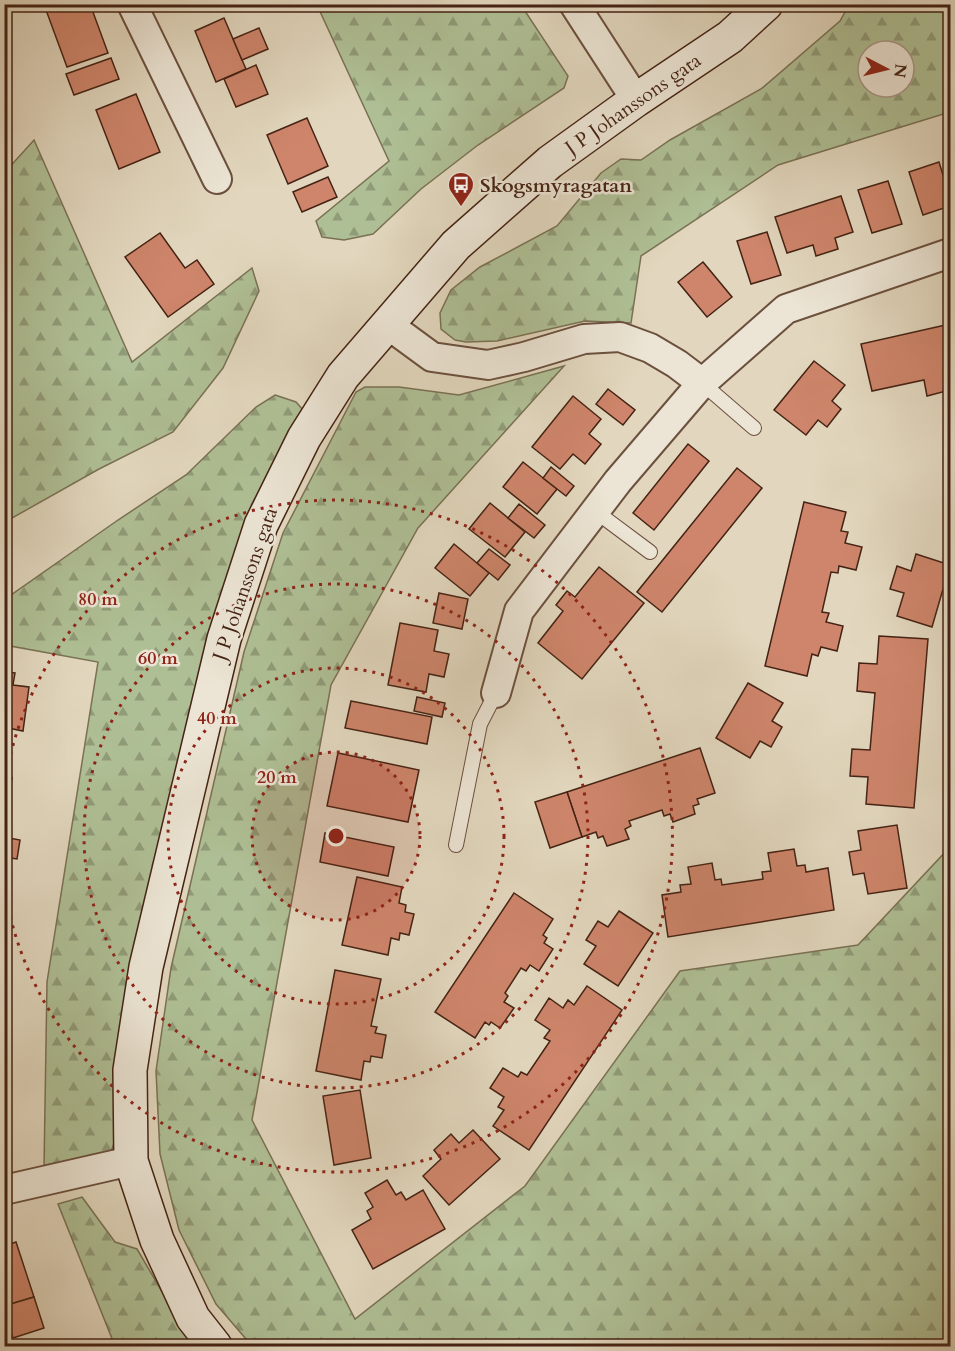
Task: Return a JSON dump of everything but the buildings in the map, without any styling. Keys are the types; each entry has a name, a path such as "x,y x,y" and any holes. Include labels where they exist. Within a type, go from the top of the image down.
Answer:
{"street":[{"path":"132,4 217,179"},
{"path":"573,4 636,100"},
{"name":"J P Johanssons gata","path":"216,1347 193,1317 157,1240 131,1161 130,1070 146,967 224,639 261,525 304,438 343,376 456,245 550,162 636,100 730,38 766,4"},
{"path":"496,693 519,611 595,511 702,383 786,309 951,253"},
{"path":"387,324 432,357 488,365 584,339 620,337 650,348 677,364 702,383"},
{"path":"4,1190 131,1161"}],"lane":[{"path":"702,383 754,428"},
{"path":"595,511 650,552"},
{"path":"456,844 480,724 496,693"}],"green space":[{"path":"317,5 521,5 568,76 564,88 478,145 421,189 373,234 344,240 322,237 316,221 389,161"},
{"path":"849,5 950,5 950,112 778,165 641,256 631,323 585,321 497,341 466,342 455,340 441,329 440,313 451,290 480,267 557,226 601,173 621,159 641,160 670,140 761,89 840,21"},
{"path":"34,140 132,362 252,268 259,291 223,368 173,432 99,469 5,522 5,172"},
{"path":"564,366 418,528 331,685 252,1120 355,1319 525,1186 680,971 858,945 950,847 950,1346 252,1346 216,1304 179,1230 160,1154 156,1071 171,968 244,652 283,533 356,392 365,387 399,387 459,395"},
{"path":"275,395 296,402 304,411 293,429 118,1131 111,1152 44,1167 47,982 98,662 5,645 4,600 186,475 256,407"},
{"path":"82,1197 115,1242 137,1249 181,1324 198,1346 115,1346 58,1204"}],"place":[{"name":"Skogsmyragatan","path":"461,208"}]}
